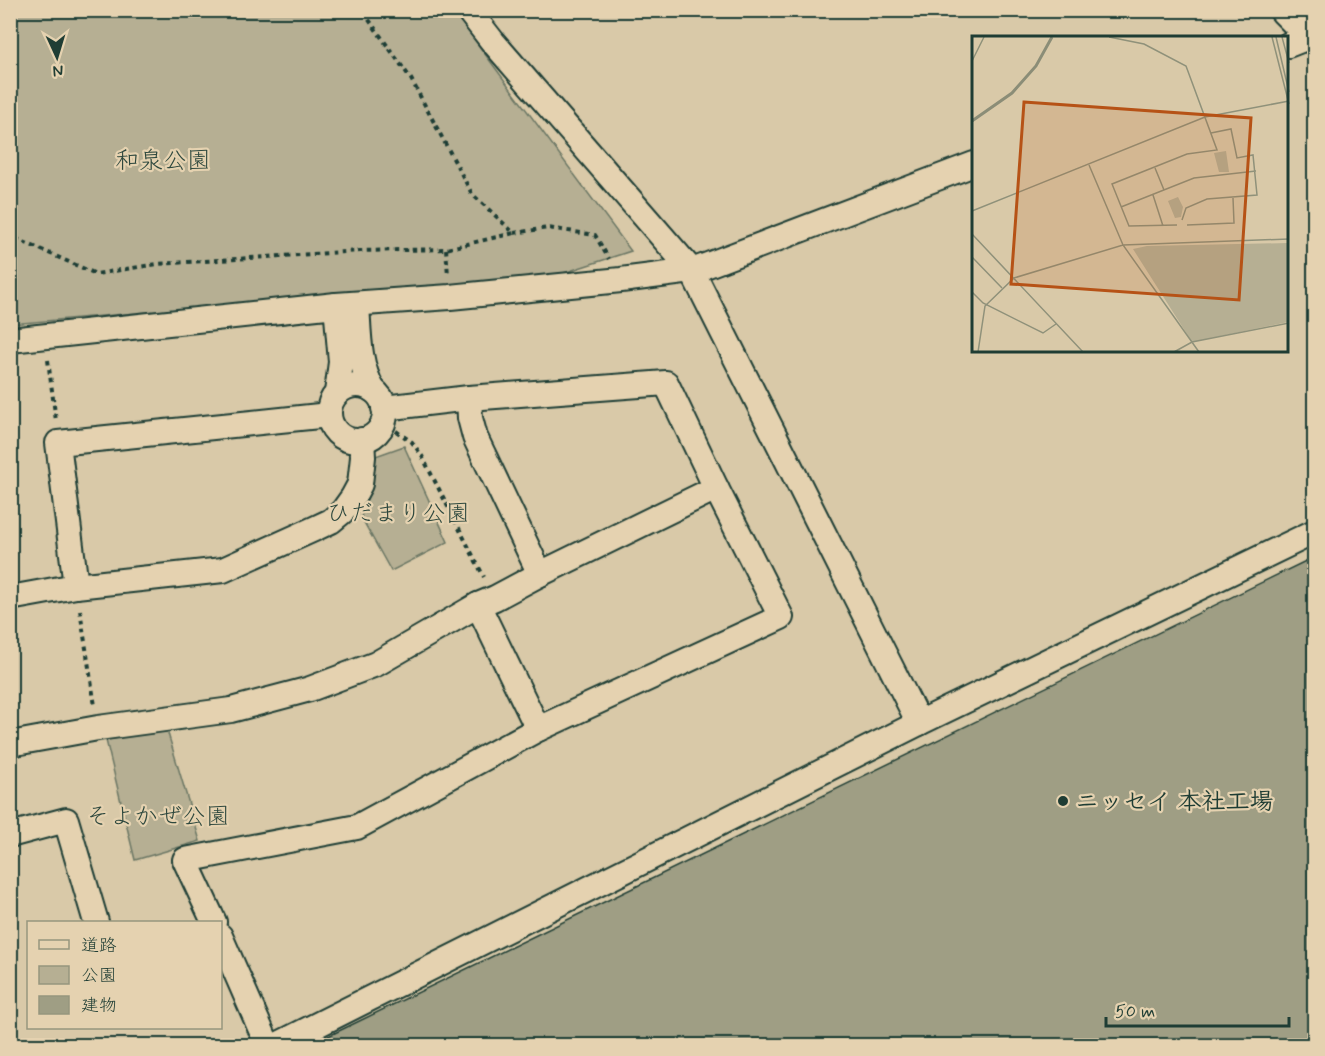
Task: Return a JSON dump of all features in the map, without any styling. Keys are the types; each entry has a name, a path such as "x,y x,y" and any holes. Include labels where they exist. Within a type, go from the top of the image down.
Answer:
{"main road":[{"path":"1285,10 1307,38"}],"street":[{"path":"468,10 493,42 692,271 919,723"},
{"path":"10,340 346,304 450,297 692,271 972,165"},
{"path":"346,304 366,378 380,407 378,431 362,440 344,437 332,424 346,304"},
{"path":"214,921 185,860 357,827 538,729 781,617 666,383 380,407"},
{"path":"76,586 58,443 333,404 350,386 358,385 380,407"},
{"path":"469,398 470,418 475,437 540,574"},
{"path":"10,598 76,586 223,570 331,521 343,511 360,484 362,440"},
{"path":"10,744 98,728 231,710 310,689 376,664 540,574 716,488"},
{"path":"275,1046 919,723 1314,532"},
{"path":"486,602 538,729"},
{"path":"10,835 66,820 96,921"},
{"path":"223,948 268,1046"}],"path":[{"path":"362,10 411,79 472,194 514,233"},
{"path":"10,231 17,239 96,274 157,264 360,251 446,249 514,233 548,228 595,235 621,280"},
{"path":"45,337 58,443"},
{"path":"380,407 422,456 486,602"},
{"path":"76,586 98,728"}],"green space":[{"name":"和泉公園","path":"10,11 453,11 631,251 554,276 11,324"},
{"name":"ひだまり公園","path":"404,446 448,542 391,571 361,517 370,490 370,458"},
{"name":"そよかぜ公園","path":"167,730 200,841 135,860 106,740"}],"building":[{"name":"ニッセイ 本社工場","path":"1314,557 1314,1046 308,1046"}],"place":[{"name":"ニッセイ 本社工場","path":"1063,801"}]}
